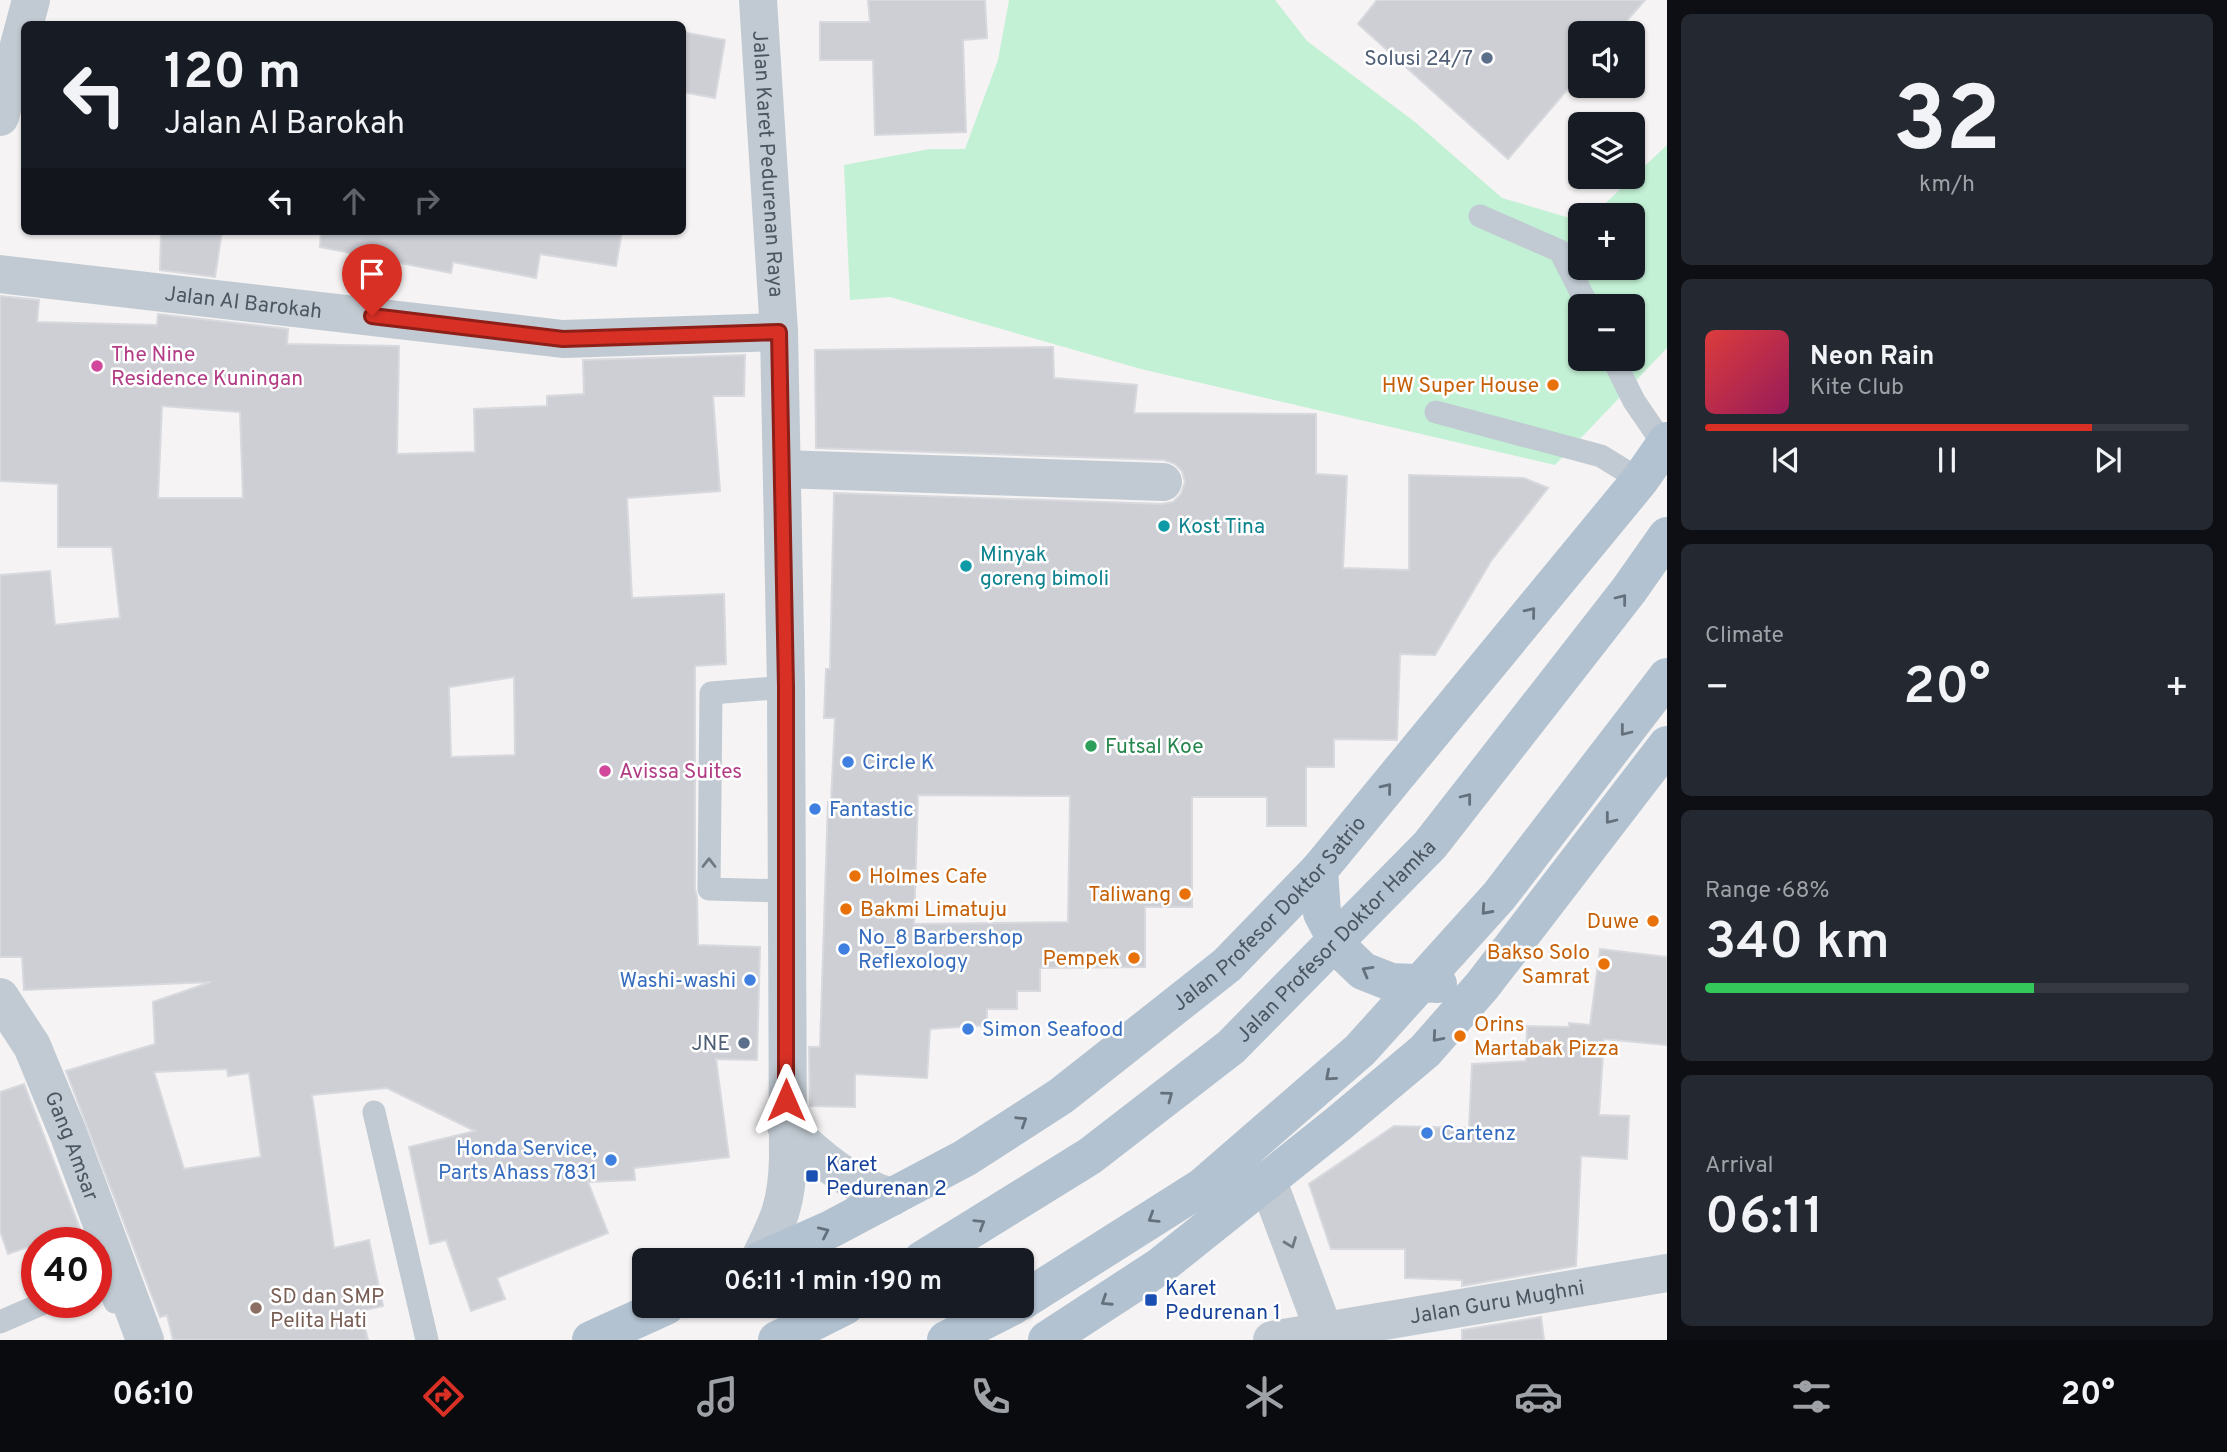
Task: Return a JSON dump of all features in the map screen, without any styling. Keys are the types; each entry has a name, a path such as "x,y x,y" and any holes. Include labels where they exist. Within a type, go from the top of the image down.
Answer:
{"main road":[{"name":"Jalan Profesor Doktor Satrio","path":"787,1248 831,1229 965,1158 1061,1096 1227,965 1319,870 1640,480 1666,443"},
{"name":"Jalan Profesor Doktor Hamka","path":"941,1248 1090,1156 1231,1047 1430,845 1629,590 1667,536"},
{"path":"1034,1293 1202,1186 1360,1050 1499,895 1667,677"},
{"path":"1047,1340 1158,1267 1338,1124 1424,1051 1482,986 1667,745"},
{"path":"1319,870 1322,913 1342,951 1363,971 1391,982 1482,986"},
{"path":"591,1340 640,1318"},
{"path":"778,1340 821,1318"},
{"path":"946,1340 989,1318"}],"street":[{"path":"25,21 31,0"},
{"name":"Jalan Karet Pedurenan Raya","path":"758,0 779,332 786,687 787,1191 766,1248"},
{"path":"0,117 21,38"},
{"name":"Jalan Al Barokah","path":"0,274 563,339 779,332"},
{"path":"782,469 1163,482"},
{"name":"Gang Amsar","path":"0,997 32,1046 68,1133 145,1340"},
{"path":"786,1126 827,1164 874,1192 892,1197"},
{"path":"1267,1179 1324,1331"},
{"name":"Jalan Guru Mughni","path":"1272,1340 1667,1273"}],"lane":[{"path":"1480,216 1560,251 1582,294"},
{"path":"1619,371 1634,401 1666,443"},
{"path":"1436,412 1601,456 1640,480"},
{"path":"786,687 711,694 709,889 786,891"},
{"path":"374,1112 427,1340"},
{"path":"112,1296 131,1340"},
{"path":"0,1322 21,1313"}],"green space":[{"path":"1009,0 1275,0 1307,41 1415,122 1502,198 1568,217 1568,280 1645,280 1645,203 1606,203 1620,189 1645,189 1645,166 1667,145 1667,348 1645,371 1645,294 1568,294 1568,371 1645,371 1555,465 1141,369 890,297 850,300 844,165 930,149 965,149 998,60"}],"building":[{"path":"868,0 985,0 987,38 963,40 966,132 875,135 873,60 820,60 820,22 870,22"},
{"path":"1377,0 1645,0 1627,21 1568,21 1568,89 1508,159 1358,24"},
{"path":"686,33 725,40 715,98 686,93"},
{"path":"161,235 221,235 215,277 160,270"},
{"path":"321,235 621,235 616,266 540,254 536,278 453,262 451,273 320,247"},
{"path":"0,296 39,300 37,322 157,325 158,314 288,329 287,344 399,346 397,454 475,452 474,409 547,406 547,396 584,394 583,360 745,355 744,396 713,396 720,491 627,498 632,598 724,594 726,664 695,666 695,889 698,945 760,947 757,1060 716,1059 729,1157 634,1168 635,1180 588,1182 608,1233 497,1278 505,1299 471,1311 446,1240 430,1244 409,1147 475,1131 387,1088 312,1095 334,1248 369,1240 383,1306 361,1311 368,1340 173,1340 167,1315 160,1317 66,1071 155,1044 153,1002 211,982 24,990 22,957 0,957 0,575 50,571 55,625 120,618 112,547 58,547 58,484 0,481","holes":["162,406 240,412 243,498 158,498","514,677 515,755 451,757 449,687","227,1069 228,1076 249,1073 261,1157 184,1169 154,1072"]},
{"path":"1053,347 1054,378 1137,385 1134,413 1316,414 1316,474 1347,476 1343,568 1409,570 1409,475 1524,478 1548,488 1491,561 1435,655 1400,654 1397,740 1334,739 1334,767 1306,767 1306,826 1267,826 1267,797 1192,797 1192,907 1145,907 1145,967 1040,968 1040,991 1017,991 1017,1009 987,1009 987,1025 930,1029 927,1078 855,1074 855,1107 810,1106 809,1047 820,1047 828,802 831,802 835,718 824,718 826,669 830,669 834,493 1162,504 1173,502 1181,494 1185,482 1182,471 1175,464 1164,460 816,448 815,350","holes":["918,795 1070,796 1068,922 914,924"]},
{"path":"1600,949 1667,957 1667,1045 1604,1039 1599,1115 1629,1116 1627,1159 1581,1156 1576,1266 1462,1286 1462,1280 1405,1278 1405,1249 1331,1249 1309,1184 1394,1126 1469,1128 1472,1064 1526,1061 1527,1026 1569,1027 1569,1023 1590,1025"},
{"path":"24,1084 79,1227 21,1227 21,1249 8,1254 0,1231 0,1092"},
{"path":"1541,1317 1544,1340 1462,1340 1462,1330"}],"place":[{"name":"Solusi 24/7","path":"1487,58"},
{"name":"The Nine Residence Kuningan","path":"97,366"},
{"name":"HW Super House","path":"1553,385"},
{"name":"Kost Tina","path":"1164,526"},
{"name":"Minyak goreng bimoli","path":"966,566"},
{"name":"Futsal Koe","path":"1091,746"},
{"name":"Circle K","path":"848,762"},
{"name":"Avissa Suites","path":"605,771"},
{"name":"Fantastic","path":"815,809"},
{"name":"Holmes Cafe","path":"855,876"},
{"name":"Taliwang","path":"1185,894"},
{"name":"Bakmi Limatuju","path":"846,909"},
{"name":"Duwe","path":"1653,921"},
{"name":"No_8 Barbershop Reflexology","path":"844,949"},
{"name":"Pempek","path":"1134,958"},
{"name":"Bakso Solo Samrat","path":"1604,964"},
{"name":"Washi-washi","path":"750,980"},
{"name":"Simon Seafood","path":"968,1029"},
{"name":"Orins Martabak Pizza","path":"1460,1036"},
{"name":"JNE","path":"744,1043"},
{"name":"Cartenz","path":"1427,1133"},
{"name":"Honda Service, Parts Ahass 7831","path":"611,1160"},
{"name":"Karet Pedurenan 2","path":"812,1176"},
{"name":"Karet Pedurenan 1","path":"1151,1300"},
{"name":"SD dan SMP Pelita Hati","path":"256,1308"}],"route":[{"path":"372,316 563,339 779,332 786,687 786,1100"}]}
